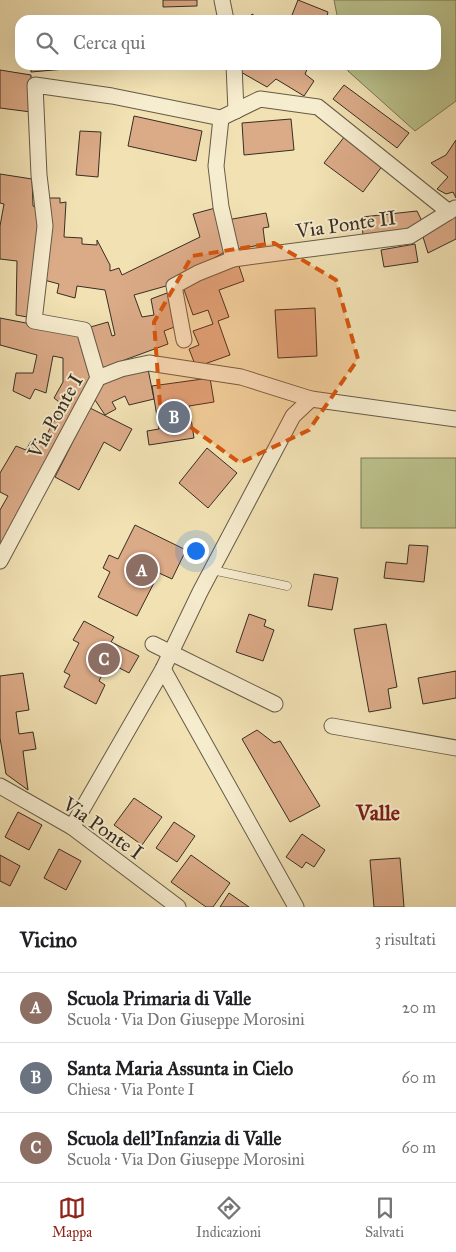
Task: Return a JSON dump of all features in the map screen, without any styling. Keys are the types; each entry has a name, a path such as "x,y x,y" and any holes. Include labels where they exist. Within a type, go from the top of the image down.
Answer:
{"street":[{"path":"222,0 225,15"},
{"path":"234,70 236,111"},
{"path":"98,378 84,330 34,321 45,226 38,175 34,86 112,96 221,118 260,99 318,107 452,210"},
{"path":"221,118 216,166 221,207 233,259"},
{"name":"Via Ponte II","path":"184,340 174,286 198,273 233,259 410,236 452,210"},
{"name":"Via Ponte I","path":"0,561 70,434 98,378 113,373 149,363 241,377 310,399 456,419"},
{"path":"72,827 163,669 212,570 293,416 310,399"},
{"path":"153,644 275,704"},
{"path":"163,669 296,907"},
{"path":"332,726 456,748"},
{"name":"Via Ponte I","path":"1,783 72,827 178,907"}],"lane":[{"path":"212,570 287,586"}],"highlighted area":[{"path":"274,243 336,280 358,359 309,430 240,463 160,405 154,322 192,256"}],"green space":[{"path":"334,0 456,0 456,101 415,131 348,70 441,70 441,15 337,15"},
{"path":"361,458 456,458 456,528 361,528"}],"building":[{"path":"163,0 197,0 197,6 163,7"},
{"path":"298,0 328,12 327,15 292,15"},
{"path":"0,70 31,75 31,112 0,108"},
{"path":"31,70 54,70 31,72"},
{"path":"307,70 305,74 314,81 304,96 276,79 267,87 239,71"},
{"path":"344,85 409,133 397,148 333,99"},
{"path":"134,116 202,131 196,161 128,146"},
{"path":"291,119 294,150 244,155 242,123"},
{"path":"80,131 101,132 98,177 76,175"},
{"path":"345,136 383,165 363,192 324,163"},
{"path":"456,140 456,198 453,192 446,194 437,189 448,177 431,163 446,155"},
{"path":"0,174 32,179 33,206 41,210 33,318 16,315 17,261 0,259 0,226 4,204 0,203"},
{"path":"46,198 60,198 60,203 66,202 64,237 82,238 82,244 97,245 97,240 110,265 110,271 119,268 122,275 200,237 193,214 219,207 228,250 166,286 134,295 142,317 154,315 151,299 167,293 177,326 164,331 168,344 100,369 87,328 108,322 112,336 115,335 105,290 77,286 75,298 57,293 59,284 44,280 49,256 47,255"},
{"path":"417,211 422,221 409,231 363,237 362,217"},
{"path":"266,213 269,227 263,228 265,244 233,250 227,220"},
{"path":"456,215 456,239 428,253 423,237"},
{"path":"415,244 418,262 384,267 381,250"},
{"path":"238,263 244,281 219,290 229,317 218,321 230,355 196,367 189,349 199,345 193,331 213,324 208,310 193,315 182,284"},
{"path":"315,308 317,356 278,358 275,310"},
{"path":"0,318 83,334 92,383 0,553 0,510 8,496 0,492 0,473 16,446 26,450 31,441 42,443 63,405 54,398 63,382 63,358 53,356 46,393 35,389 30,399 13,391 16,373 33,373 37,355 0,345"},
{"path":"148,369 154,399 129,405 125,396 112,402 116,409 105,415 93,397 98,394 96,390 105,381"},
{"path":"210,378 214,402 189,406 194,438 149,445 147,431 159,429 152,386"},
{"path":"90,408 132,429 120,451 104,442 79,490 55,477"},
{"path":"207,448 237,473 208,508 179,483"},
{"path":"135,525 186,550 172,579 159,573 137,616 98,597 110,572 103,568 109,555 118,559"},
{"path":"409,545 428,546 424,582 384,578 386,562 407,564"},
{"path":"314,574 338,578 332,610 308,606"},
{"path":"249,614 266,620 264,626 274,630 263,661 236,652"},
{"path":"84,621 114,637 111,642 139,656 129,673 108,662 99,681 105,685 96,704 64,687 70,675 64,672 79,643 73,640"},
{"path":"386,624 397,687 388,689 391,708 369,712 354,629"},
{"path":"456,671 456,698 423,704 418,678"},
{"path":"23,673 29,710 16,712 19,734 33,732 36,749 23,751 28,790 6,774 0,738 0,676"},
{"path":"257,730 274,743 280,741 320,806 290,822 242,739"},
{"path":"134,798 162,817 142,845 114,825"},
{"path":"18,812 42,825 29,850 5,837"},
{"path":"174,822 195,836 177,862 156,848"},
{"path":"302,834 325,850 314,867 306,862 302,868 286,857"},
{"path":"59,849 81,861 66,890 44,878"},
{"path":"0,855 20,866 10,886 0,881"},
{"path":"191,855 230,883 213,907 206,907 171,882"},
{"path":"400,858 404,907 374,907 370,860"},
{"path":"229,893 249,907 220,907"}],"place":[{"name":"Santa Maria Assunta in Cielo","path":"174,417"},
{"name":"Scuola Primaria di Valle","path":"142,570"},
{"name":"Scuola dell'Infanzia di Valle","path":"104,659"}],"district":[{"name":"Valle","path":"378,812"}]}
